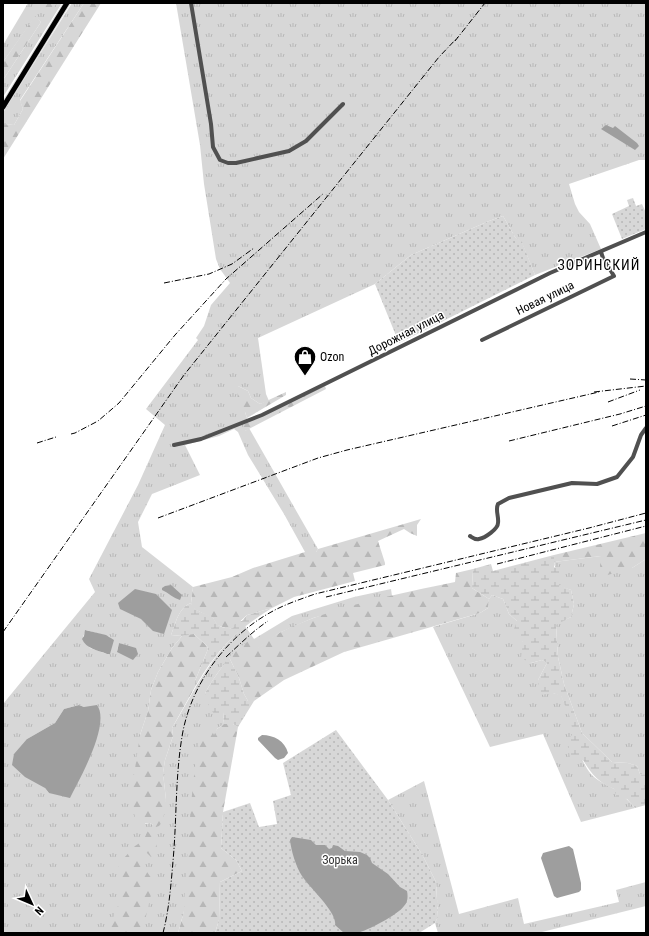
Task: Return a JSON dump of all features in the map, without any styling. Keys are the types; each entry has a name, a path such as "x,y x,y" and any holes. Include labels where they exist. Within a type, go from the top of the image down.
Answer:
{"main road":[{"path":"3,107 67,3"}],"street":[{"path":"191,3 211,124 213,147 220,160 228,163 236,163 289,151 306,141 343,104"},
{"name":"Дорожная улица","path":"174,445 201,439 262,415 550,273 646,232"},
{"name":"Новая улица","path":"482,340 614,276 601,252"},
{"path":"470,536 474,539 480,539 497,527 498,523 496,508 498,504 510,498 572,483 597,484 617,477 633,457 641,435 646,428"}],"green space":[{"path":"28,3 62,3 3,97 3,80 41,22 35,17 3,62 3,45"},
{"path":"57,3 49,15 41,4"},
{"path":"72,3 84,3 20,100 23,109 14,125 3,124 4,111"},
{"path":"84,3 101,3 3,159 3,124 14,125 23,109 20,101"},
{"path":"176,3 646,3 646,160 639,160 569,184 575,204 579,212 590,224 601,249 535,275 522,243 515,237 503,216 411,255 375,284 258,338 266,394 269,401 260,404 251,398 248,391 238,386 238,392 247,418 245,431 249,428 318,549 316,552 305,552 248,455 238,432 234,429 219,436 185,445 200,475 152,494 138,522 142,547 193,587 191,603 180,612 171,635 182,636 172,648 158,672 151,690 148,711 140,735 145,824 150,823 153,825 166,800 163,773 165,760 173,736 172,728 204,674 222,649 233,637 245,626 254,639 292,616 354,597 391,589 392,596 313,618 279,633 253,652 240,647 225,663 213,680 205,693 223,712 224,724 217,729 184,911 178,933 3,933 3,704 95,592 89,579 138,485 165,425 146,409 198,340 196,338 204,326 211,305 230,283 220,269 216,259 204,184 200,145","holes":["86,630 110,637 107,654 90,648 83,637","119,643 136,649 117,651","79,705 84,707 49,793 45,788 27,739 55,723 64,709"]},
{"path":"35,16 41,22 3,80 3,62"},
{"path":"633,198 636,206 642,204 646,213 646,229 622,239 612,214 629,206 627,200"},
{"path":"503,216 515,237 522,242 535,275 399,343 375,284 411,255"},
{"path":"238,386 248,391 251,398 260,404 286,392 286,395 247,418 245,412 237,410"},
{"path":"325,386 326,389 245,431 242,428 247,422"},
{"path":"421,519 417,525 417,536 404,529 378,541 385,565 353,573 355,581 294,597 272,608 247,615 233,628 228,629 217,625 213,618 192,607 193,587 232,577 253,568 305,552 316,552 318,549"},
{"path":"646,533 646,559 632,568 604,576 600,566 601,556 554,562 554,555"},
{"path":"554,555 554,567 562,572 559,585 571,590 574,604 571,617 556,625 558,657 564,684 582,733 612,762 628,763 637,766 640,774 646,775 646,805 635,808 627,799 617,798 614,789 596,778 583,760 571,762 567,742 573,733 570,717 561,696 553,693 540,695 538,680 547,663 542,660 531,663 521,658 523,642 513,632 517,621 509,614 503,599 492,595 489,599 472,588 473,569 491,564 493,571"},
{"path":"601,556 632,568 646,559 646,775 640,774 637,766 628,763 612,762 582,733 564,684 558,657 556,624 571,617 574,604 571,590 559,586 554,562"},
{"path":"473,569 472,588 489,599 488,608 480,613 344,652 284,680 254,701 248,701 244,694 239,678 229,657 250,640 253,651 281,632 322,615 366,602 455,582 456,573"},
{"path":"492,595 503,599 509,614 517,621 531,663 542,660 547,663 538,680 553,693 561,695 570,715 583,761 591,774 599,781 620,793 635,808 581,822 543,734 490,747 433,627 480,613 488,608 489,599"},
{"path":"191,603 194,608 212,617 216,623 227,628 233,628 236,621 242,621 247,615 272,608 237,633 228,642 203,674 195,687 195,681 208,649 207,646 194,634 182,636 171,635 180,612"},
{"path":"194,634 207,646 208,649 195,681 195,687 172,728 173,736 165,760 163,773 166,800 163,821 156,827 150,823 141,824 135,818 132,799 133,782 140,735 148,711 151,690 158,672 172,648 182,636"},
{"path":"229,657 239,678 244,694 248,701 254,701 238,727 233,724 224,724 223,712 215,716 208,704 205,693"},
{"path":"224,724 233,724 238,727 223,812 221,848 236,860 242,871 220,882 219,920 215,933 178,933 184,909 190,812 193,782 201,737 206,727 211,729 214,735 217,729"},
{"name":"Зорька","path":"336,730 388,800 423,856 436,882 438,917 435,923 419,933 215,933 219,920 220,882 242,871 236,860 221,848 223,812 250,803 259,827 277,824 273,801 291,795 283,763"},
{"path":"424,781 459,914 518,898 524,924 619,902 616,890 646,882 646,906 538,933 438,933 435,923 438,917 436,882 423,856 388,800"},
{"path":"147,831 157,840 156,859 153,859 146,852 138,859 154,882 142,933 107,933 120,901 118,863 135,846 144,840"},
{"path":"3,888 16,899 13,902 15,906 28,911 30,916 39,924 38,927 44,933 33,932 33,927 30,921 17,910 11,909 8,905 8,900 3,894"}],"shaded area":[{"path":"606,125 613,128 615,126 639,146 635,150 601,129"},
{"path":"171,585 182,595 180,600 162,590 165,586"},
{"path":"135,589 156,594 172,610 164,634 153,631 141,619 120,609 118,603"},
{"path":"85,630 106,635 114,640 110,654 86,645 82,639"},
{"path":"119,643 136,648 138,654 133,660 117,652"},
{"path":"79,705 84,707 97,705 100,714 100,725 92,752 70,798 49,793 45,788 25,777 12,765 14,754 27,739 55,723 64,709"},
{"path":"262,735 271,736 282,742 288,753 284,758 278,760 275,758 258,740 258,738"},
{"path":"292,837 311,840 316,845 325,845 329,849 332,848 333,845 338,846 345,851 360,852 367,855 372,863 388,874 400,887 407,891 408,895 406,903 390,918 362,932 344,933 335,925 335,920 328,907 300,872 291,849 290,840"},
{"path":"569,846 573,849 581,883 581,890 579,892 557,898 554,896 541,858 543,853"}],"railway":[{"path":"455,41 485,3"},
{"path":"3,632 184,375 439,57 458,37"},
{"path":"71,434 98,421 119,403 175,335 226,279 324,193"},
{"path":"164,283 209,274 232,264 254,248"},
{"path":"630,379 646,380"},
{"path":"594,392 646,386"},
{"path":"608,402 640,390"},
{"path":"158,518 318,458 599,392"},
{"path":"509,441 620,414 646,406"},
{"path":"612,426 646,415"},
{"path":"37,443 56,437"},
{"path":"163,933 171,888 177,780 183,731 188,712 204,677 227,646 241,633 273,611 315,594 646,513"},
{"path":"326,597 646,520"},
{"path":"497,564 646,526"},
{"path":"226,657 252,633 268,621"}],"place":[{"name":"Ozon","path":"305,376"}],"district":[{"name":"ЗОРИНСКИЙ","path":"599,265"}]}
